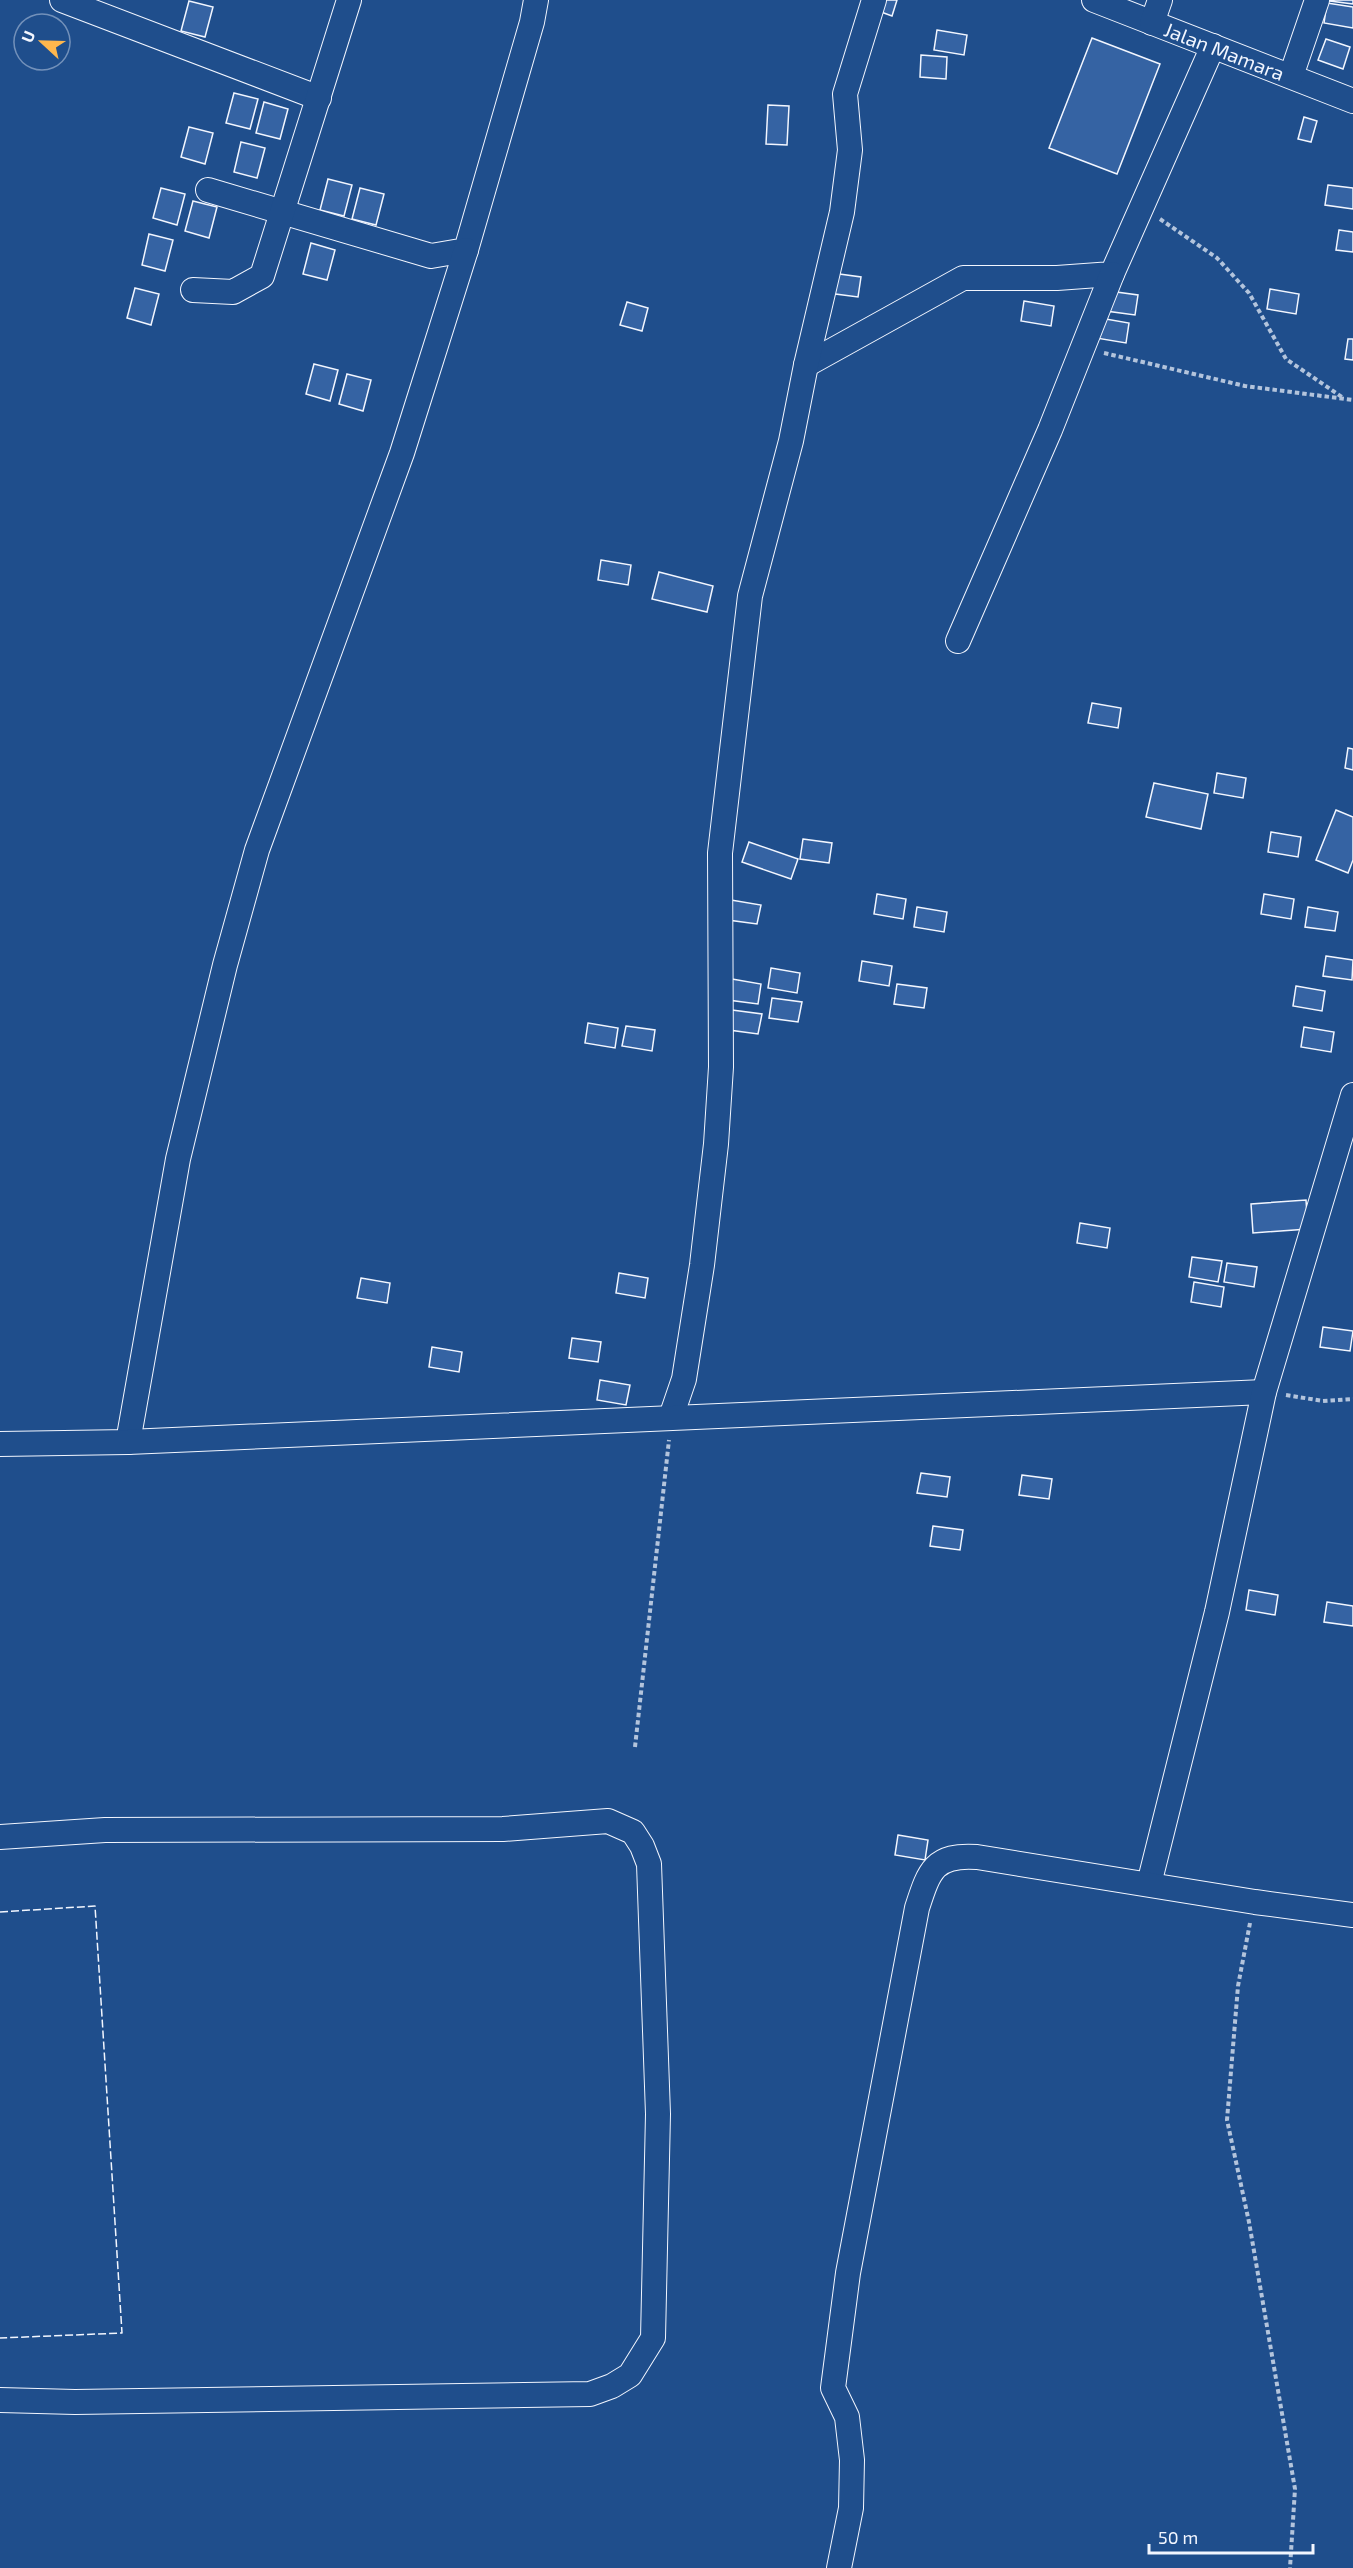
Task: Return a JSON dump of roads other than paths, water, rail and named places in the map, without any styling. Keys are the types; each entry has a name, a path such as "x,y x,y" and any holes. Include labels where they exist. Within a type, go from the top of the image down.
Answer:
{"street":[{"path":"62,0 320,98"},
{"path":"193,290 233,292 262,276 284,213 350,0"},
{"path":"128,1442 178,1159 225,965 257,850 402,453 466,250 532,22 536,0"},
{"path":"671,1418 684,1380 702,1265 716,1144 721,1067 720,853 745,627 760,551 791,441 806,364 842,212 850,150 845,94 874,0"},
{"name":"Jalan Mamara","path":"1094,0 1353,101"},
{"path":"1152,23 1160,0"},
{"path":"1291,76 1317,0"},
{"path":"958,640 1112,274 1213,46"},
{"path":"208,190 431,256 466,250"},
{"path":"806,364 963,278 1057,278 1112,274"},
{"path":"1149,1884 1217,1612 1264,1392 1353,1095"},
{"path":"0,1444 128,1442 1264,1392"},
{"path":"0,1837 105,1830 502,1829 608,1821 633,1832 649,1864 658,2114 653,2338 630,2375 612,2386 590,2394 75,2402 0,2400"},
{"path":"839,2568 852,2496 852,2460 847,2417 833,2388 844,2307 915,1919 927,1876 942,1861 957,1855 1255,1902 1353,1915"}]}
